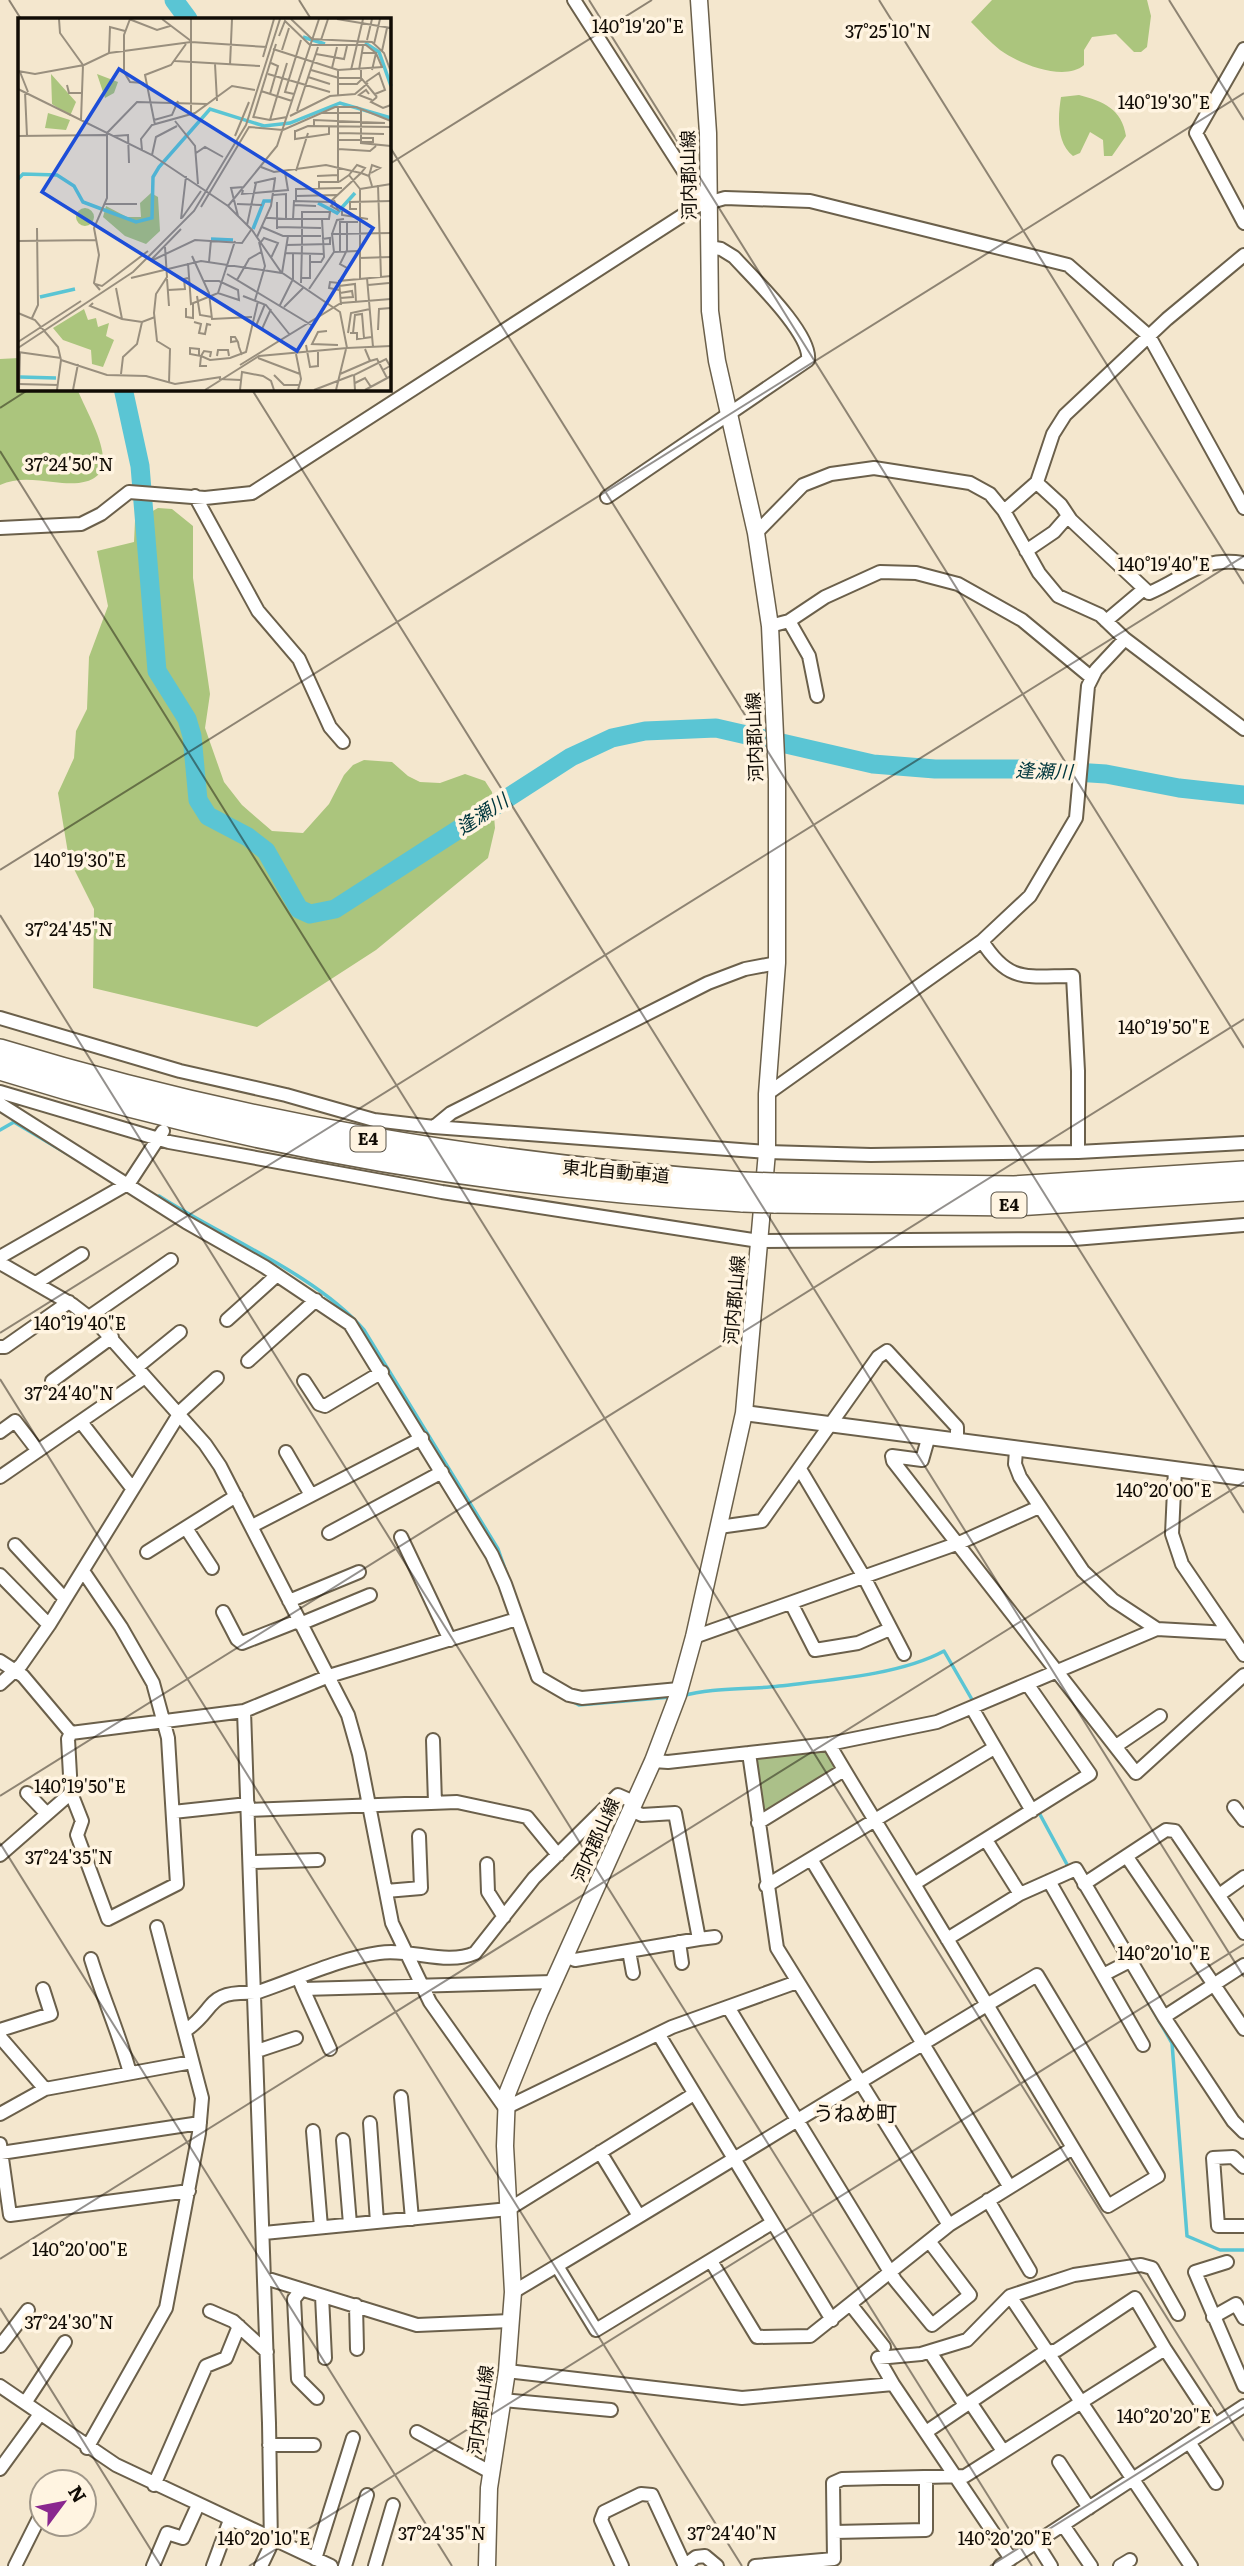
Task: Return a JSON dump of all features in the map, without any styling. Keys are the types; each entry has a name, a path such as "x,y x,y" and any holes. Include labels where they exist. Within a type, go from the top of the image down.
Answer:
{"highway":[{"name":"東北自動車道","path":"0,1050 145,1091 371,1140 743,1192"},
{"name":"東北自動車道","path":"0,1069 142,1109 369,1157 558,1185 1016,1205 1244,1190"},
{"name":"東北自動車道","path":"774,1193 1014,1187 1244,1172"}],"main road":[{"name":"河内郡山線","path":"487,2566 492,2473 507,2371 513,2292 505,2108 511,2077 653,1761 677,1696 694,1637 744,1413 760,1241 777,963 777,779 770,626 756,533 728,415 710,311 706,202 708,133 699,0"}],"street":[{"path":"574,0 706,202"},
{"path":"1244,49 1196,133 1244,223"},
{"path":"0,527 81,524 101,514 125,494 136,492 238,496 256,490 706,202 725,198 810,201 1068,265 1149,336 1244,508"},
{"path":"607,497 804,365 809,352 792,324 734,257 721,249 709,247"},
{"path":"1004,511 1037,483 1053,434 1065,415 1149,336 1244,255"},
{"path":"756,533 803,485 831,474 874,468 970,483 990,494 1004,511 1026,551 1058,596 1093,611 1125,639 1242,723"},
{"path":"1037,483 1149,593 1194,568 1222,562 1244,563"},
{"path":"195,496 258,611 299,659 330,727 343,742"},
{"path":"1026,551 1054,532 1068,516"},
{"path":"770,626 789,621 825,597 880,572 916,573 958,584 1022,620 1092,678"},
{"path":"1106,621 1144,589"},
{"path":"789,621 809,656 817,696"},
{"path":"767,1094 982,941 1014,914 1035,889 1073,825 1086,730 1087,699 1092,678 1125,639"},
{"path":"982,941 994,960 1014,976 1073,976 1078,1070 1077,1152"},
{"path":"434,1127 451,1113 708,983 745,969 777,963"},
{"path":"0,1018 179,1076 374,1120 434,1127 767,1152 871,1156 1077,1152 1244,1143"},
{"path":"0,1092 161,1136 442,1192 760,1241 1049,1240 1244,1225"},
{"path":"0,1104 129,1183 186,1222 277,1275 350,1324 382,1372 492,1555 535,1673 569,1695 582,1698 677,1696"},
{"path":"0,1256 129,1183 161,1136"},
{"path":"36,1283 82,1254"},
{"path":"89,1317 172,1260"},
{"path":"0,1263 69,1303 112,1337 205,1444 252,1526 348,1715 392,1923 422,1986 448,2028 505,2108 672,2027 797,1982"},
{"path":"228,1320 277,1275"},
{"path":"247,1361 316,1300"},
{"path":"0,1347 5,1347 69,1303"},
{"path":"0,1477 81,1422 141,1372 180,1332"},
{"path":"52,1381 112,1337"},
{"path":"719,1527 762,1521 878,1357 887,1351 957,1427 957,1441"},
{"path":"304,1381 318,1404 325,1405 382,1372"},
{"path":"0,1684 15,1671 49,1625 178,1415 217,1378"},
{"path":"744,1413 1244,1478"},
{"path":"0,1432 15,1421 38,1451"},
{"path":"81,1422 132,1488"},
{"path":"252,1526 422,1438"},
{"path":"928,1439 922,1460 892,1456 893,1461 1136,1773 1244,1675"},
{"path":"1016,1450 1015,1464 1038,1507 1097,1587 1157,1629"},
{"path":"286,1452 312,1495"},
{"path":"800,1469 864,1577 904,1654"},
{"path":"1175,1469 1172,1534 1182,1564 1244,1655"},
{"path":"329,1533 442,1472"},
{"path":"146,1552 236,1496"},
{"path":"694,1637 959,1543 1038,1507"},
{"path":"186,1528 212,1568"},
{"path":"401,1536 450,1640"},
{"path":"15,1545 65,1599"},
{"path":"71,1734 68,1740 71,1793 82,1821 77,1835 108,1919 177,1884 173,1812 165,1723 153,1683 121,1627 83,1571"},
{"path":"289,1601 359,1572"},
{"path":"0,1575 49,1625"},
{"path":"223,1612 237,1639 242,1643 370,1595"},
{"path":"791,1603 815,1650 858,1643 890,1629"},
{"path":"71,1734 244,1711 329,1676 517,1619"},
{"path":"653,1761 668,1762 829,1744 906,1730 976,1706 1157,1629 1228,1633"},
{"path":"0,1661 34,1687 71,1734"},
{"path":"914,1884 1090,1774 1028,1685"},
{"path":"976,1706 994,1748 1036,1809"},
{"path":"244,1711 264,2233 271,2538 261,2566"},
{"path":"1116,1746 1160,1716"},
{"path":"433,1740 435,1803"},
{"path":"513,2292 734,2160 798,2120 860,2083 923,2044 987,2005 1037,1975 1158,2176 1108,2206 987,2005 947,1939 914,1884 844,1770 829,1744"},
{"path":"766,1886 994,1748"},
{"path":"749,1753 775,1942 797,1982 949,2225"},
{"path":"758,1823 844,1770"},
{"path":"27,1793 47,1814"},
{"path":"0,1855 71,1793"},
{"path":"301,1984 363,1956 405,1951 461,1959 475,1953 558,1855 618,1795 642,1815 675,1813 699,1939"},
{"path":"173,1812 248,1807 457,1802 527,1817 558,1855"},
{"path":"1234,1807 1244,1820"},
{"path":"1084,1884 1166,1830 1175,1831 1244,1933"},
{"path":"386,1891 421,1888 419,1836"},
{"path":"986,1839 1020,1894"},
{"path":"1127,1857 1244,2029"},
{"path":"811,1859 1009,2186"},
{"path":"250,1862 317,1860"},
{"path":"487,1864 488,1892 504,1917"},
{"path":"947,1939 1020,1894 1070,1871 1084,1884 1126,1963 1233,2121 1244,2132"},
{"path":"1219,1895 1244,1877"},
{"path":"1048,1881 1143,2045"},
{"path":"87,2448 166,2308 200,2123 202,2098 156,1927"},
{"path":"565,1956 575,1960 715,1937"},
{"path":"679,1942 682,1963"},
{"path":"629,1951 633,1973"},
{"path":"91,1959 109,2016 117,2025 130,2073"},
{"path":"1103,1975 1126,1963"},
{"path":"1164,2017 1244,1965"},
{"path":"185,2031 217,1997 237,1992 255,1993 301,1984 422,1986 553,1982"},
{"path":"301,1984 330,2049"},
{"path":"0,2030 51,2014 43,1989"},
{"path":"728,2007 891,2272 932,2325 970,2295 929,2241"},
{"path":"659,2035 832,2320"},
{"path":"0,2037 45,2089"},
{"path":"257,2051 296,2038"},
{"path":"0,2115 45,2089 192,2062"},
{"path":"264,2233 509,2209 694,2094"},
{"path":"401,2097 412,2219"},
{"path":"188,2191 10,2215 1,2149 200,2123"},
{"path":"370,2123 377,2222"},
{"path":"313,2131 321,2227"},
{"path":"343,2140 350,2224"},
{"path":"711,2262 757,2337 810,2336 949,2225 1073,2148"},
{"path":"600,2152 639,2217"},
{"path":"1244,2167 1233,2157 1213,2158 1218,2226 1244,2226"},
{"path":"988,2200 1030,2271"},
{"path":"557,2266 596,2330 772,2223"},
{"path":"1227,2262 1195,2272 1244,2386"},
{"path":"1178,2314 1152,2268 1141,2265 1074,2274 1010,2296 967,2340 930,2352 878,2358 958,2478 1006,2562 1244,2406"},
{"path":"265,2278 417,2325 511,2321"},
{"path":"301,2290 294,2299 298,2379 317,2398"},
{"path":"321,2296 324,2358"},
{"path":"1010,2296 1191,2566"},
{"path":"926,2432 1043,2353 1049,2352 1135,2298 1215,2425"},
{"path":"1213,2317 1236,2304 1244,2318"},
{"path":"356,2305 357,2349"},
{"path":"851,2305 884,2347"},
{"path":"0,2346 28,2310"},
{"path":"210,2311 239,2326 267,2352"},
{"path":"154,2485 206,2366 226,2358 239,2326"},
{"path":"25,2403 65,2342"},
{"path":"755,2566 834,2559 833,2483 842,2479 958,2478 1165,2348"},
{"path":"930,2352 1003,2451"},
{"path":"507,2371 742,2398 893,2384"},
{"path":"0,2386 87,2448 154,2485 331,2566"},
{"path":"503,2400 611,2410"},
{"path":"0,2469 40,2414"},
{"path":"417,2432 492,2473"},
{"path":"315,2559 353,2438"},
{"path":"1189,2442 1216,2483"},
{"path":"269,2445 314,2445"},
{"path":"1059,2462 1089,2508"},
{"path":"834,2532 926,2530 926,2479"},
{"path":"622,2566 601,2520 604,2512 641,2494 652,2495 685,2566 696,2557 705,2556 717,2566"},
{"path":"345,2566 367,2495"},
{"path":"153,2566 167,2533 183,2538 198,2505"},
{"path":"375,2566 393,2505"},
{"path":"212,2566 230,2519"},
{"path":"1063,2525 1091,2566"},
{"path":"15,2566 29,2538"},
{"path":"1036,2542 1051,2566"}],"green space":[{"path":"992,0 1147,0 1151,16 1147,47 1141,52 1134,52 1116,34 1092,37 1084,50 1084,65 1066,72 1042,69 1018,61 1000,50 971,22"},
{"path":"1079,95 1103,103 1120,119 1126,136 1112,156 1104,156 1103,140 1090,132 1080,153 1073,156 1067,150 1061,136 1059,120 1061,97"},
{"path":"18,358 18,390 77,390 93,423 103,456 102,469 94,478 78,483 26,480 0,485 0,359"},
{"path":"158,508 172,509 193,526 193,578 210,694 205,728 224,782 242,805 272,831 303,833 329,804 344,775 353,765 364,760 392,762 420,782 440,783 465,774 485,781 492,792 495,828 488,858 376,950 257,1027 93,988 94,909 69,859 58,793 74,758 76,731 87,709 89,657 108,606 97,551 134,542 135,521"},
{"path":"824,1748 835,1766 834,1772 767,1814 761,1811 754,1762 758,1756"}],"waterway":[{"name":"逢瀬川","path":"174,0 187,18"},
{"name":"逢瀬川","path":"123,390 140,466 157,671 187,719 192,736 198,800 208,816 248,837 266,851 299,909 310,914 335,909 571,757 612,738 645,731 716,728 873,764 935,769 1028,769 1106,774 1179,788 1244,795"},
{"path":"0,1130 14,1122 76,1159"},
{"path":"159,1196 295,1274 321,1291 364,1330 498,1549 505,1569"},
{"path":"682,1696 706,1691 842,1679 907,1666 944,1651 974,1703"},
{"path":"572,1701 579,1705 671,1697"},
{"path":"1037,1809 1070,1870"},
{"path":"1133,1976 1172,2043 1187,2236 1220,2250 1244,2250"}],"district":[{"name":"うねめ町","path":"855,2114"}]}
